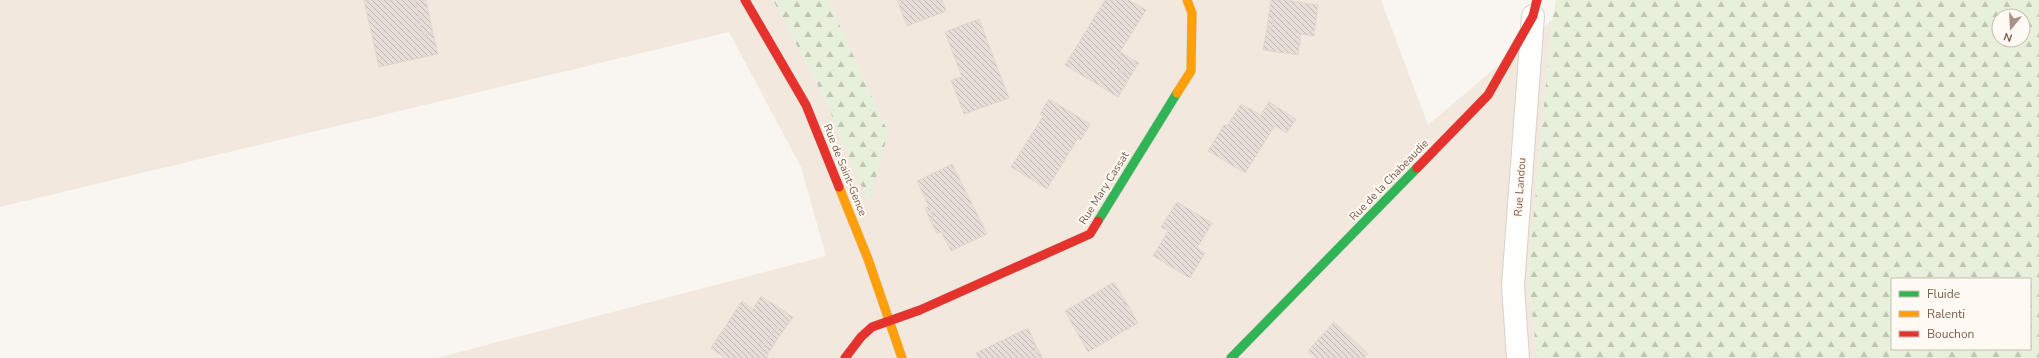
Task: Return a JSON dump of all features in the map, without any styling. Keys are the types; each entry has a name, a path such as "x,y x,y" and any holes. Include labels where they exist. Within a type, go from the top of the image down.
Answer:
{"street":[{"name":"Rue de Saint-Gence","path":"746,0 806,105 868,259 902,358"},
{"name":"Rue Mary Cassat","path":"846,358 861,337 872,328 920,310 1090,234 1190,71 1192,13 1187,0"},
{"name":"Rue de la Chabeaudie","path":"1231,358 1488,95 1535,8"},
{"name":"Rue Landou","path":"1518,358 1513,286 1535,8"}],"shaded area":[{"path":"0,0 773,0 824,97 888,132 828,0 1381,0 1428,125 1552,20 1528,275 1537,358 437,358 826,256 801,167 729,32 0,207"}],"green space":[{"path":"773,0 828,0 888,132 869,204 824,97"},
{"path":"1556,0 2039,0 2039,358 1537,358 1528,275 1552,20"}],"building":[{"path":"364,0 415,0 423,35 433,33 438,54 379,67"},
{"path":"415,0 426,0 433,33 423,35"},
{"path":"897,0 942,0 946,11 907,26"},
{"path":"1105,0 1129,0 1146,10 1120,52 1122,58 1116,68 1130,77 1118,97 1065,65"},
{"path":"1271,0 1285,0 1318,5 1314,36 1301,34 1298,55 1263,50 1267,28 1272,28 1274,15 1269,14"},
{"path":"1269,14 1274,15 1272,28 1267,28"},
{"path":"979,19 1009,98 964,114 951,80 962,77 945,32"},
{"path":"1120,52 1139,63 1130,77 1116,68 1122,58"},
{"path":"1049,99 1090,124 1081,140 1078,138 1047,189 1011,167 1043,116 1040,114"},
{"path":"1269,102 1296,119 1287,133 1275,126 1245,173 1208,151 1224,125 1227,126 1241,104 1261,115"},
{"path":"952,164 987,234 951,251 941,232 937,234 931,222 933,215 917,181"},
{"path":"1177,202 1212,223 1197,248 1205,253 1190,278 1153,256 1168,231 1161,227"},
{"path":"929,206 933,215 931,222 925,208"},
{"path":"1114,282 1124,299 1122,300 1126,307 1128,305 1138,323 1088,352 1065,311"},
{"path":"761,296 793,317 783,331 777,327 761,350 767,355 768,358 725,358 711,348 742,301 753,309"},
{"path":"1124,299 1128,305 1126,307 1122,300"},
{"path":"1334,322 1368,354 1364,358 1315,358 1308,351"},
{"path":"777,327 783,331 767,355 761,350"},
{"path":"1028,328 1036,346 1034,348 1037,355 1040,353 1042,358 979,358 976,353"},
{"path":"1036,346 1040,353 1037,355 1034,348"}],"traffic: fast":[{"path":"1098,221 1177,93"},
{"path":"1231,358 1417,168"}],"traffic: slow":[{"path":"1177,93 1191,71 1192,13 1187,0"},
{"path":"839,187 868,259 902,358"}],"traffic: jam":[{"path":"745,0 806,105 839,187"},
{"path":"1417,168 1488,95 1533,16 1537,0"},
{"path":"845,358 861,337 872,327 920,310 1090,234 1098,221"}]}
